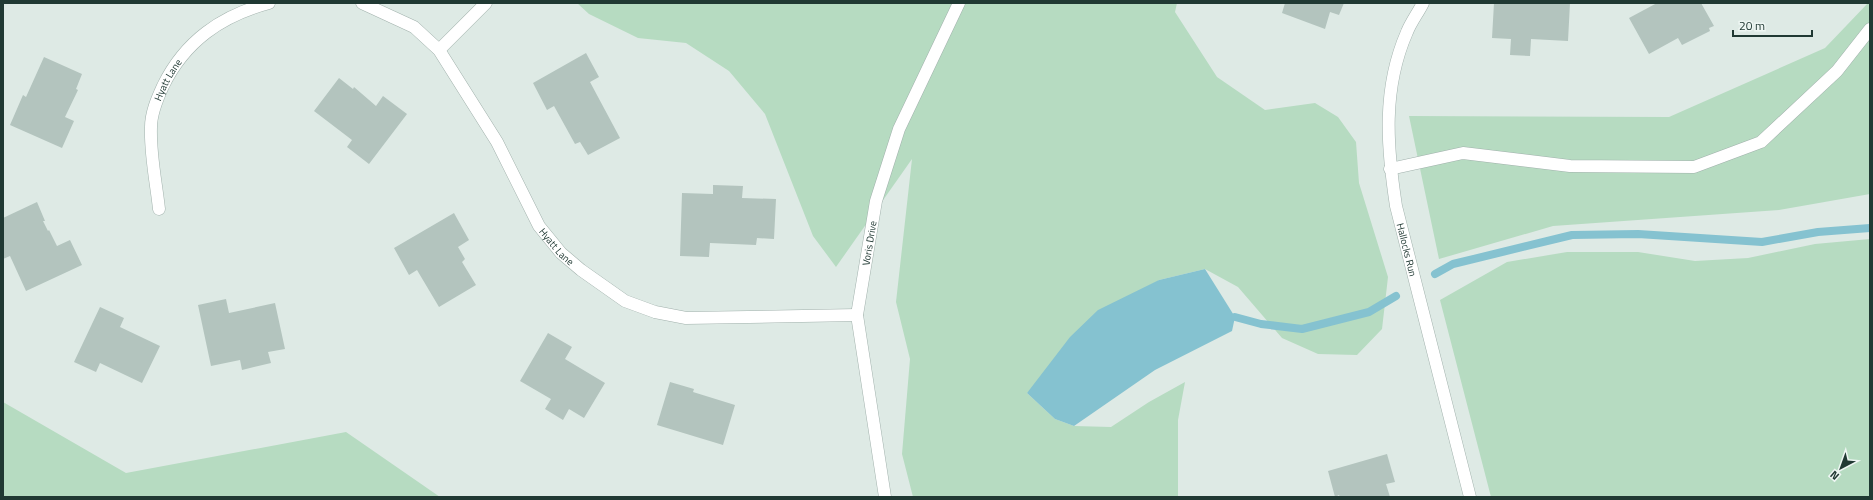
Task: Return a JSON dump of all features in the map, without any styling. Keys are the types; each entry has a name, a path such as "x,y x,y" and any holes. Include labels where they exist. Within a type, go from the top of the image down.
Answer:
{"street":[{"name":"Hyatt Lane","path":"159,209 151,154 151,125 156,101 171,68 190,45 214,26 246,9 269,3"},
{"name":"Hyatt Lane","path":"362,3 414,27 439,50 497,142 539,226 561,253 581,270 626,301 655,312 686,318 856,315"},
{"path":"439,50 486,3"},
{"name":"Voris Drive","path":"885,497 856,315 876,201 899,129 959,3"},
{"name":"Hallocks Run","path":"1423,3 1407,32 1394,71 1388,105 1388,157 1396,206 1470,497"},
{"path":"1390,169 1463,153 1570,166 1694,167 1761,142 1837,71 1870,29"}],"green space":[{"path":"577,3 1177,3 1175,12 1217,77 1265,110 1315,103 1338,117 1356,142 1359,183 1388,277 1382,329 1357,355 1318,354 1282,338 1238,287 1205,269 1159,280 1027,393 1055,419 1074,426 1111,427 1149,402 1185,382 1178,420 1178,497 913,497 902,454 910,359 896,302 912,159 836,267 813,236 765,114 729,71 686,43 638,38 589,14"},
{"path":"1868,3 1870,3 1870,194 1779,210 1553,226 1439,259 1409,116 1669,117 1825,48"},
{"path":"1870,239 1870,497 1491,497 1440,300 1507,262 1567,252 1638,252 1695,261 1748,258 1815,244"},
{"path":"3,402 126,473 346,432 440,497 3,497"}],"water":[{"path":"1205,269 1235,317 1232,331 1155,370 1074,426 1055,419 1027,393 1070,337 1098,310 1159,280"}],"building":[{"path":"1285,3 1344,3 1339,15 1330,12 1325,29 1282,13"},
{"path":"1494,3 1570,3 1568,41 1531,39 1530,56 1510,55 1511,39 1492,38"},
{"path":"1657,3 1701,3 1714,26 1709,28 1710,31 1682,45 1678,38 1649,54 1629,18"},
{"path":"586,53 599,77 590,82 620,138 588,155 580,142 575,144 554,106 547,110 533,83"},
{"path":"44,57 82,74 76,89 78,90 65,117 74,121 62,148 10,125 23,95 26,97"},
{"path":"339,78 353,89 354,87 376,106 383,96 407,114 369,164 347,147 352,140 314,111"},
{"path":"713,185 743,186 742,198 776,199 774,239 757,238 756,245 710,243 709,257 680,256 682,193 713,194"},
{"path":"37,202 45,221 43,221 57,246 70,240 82,265 26,291 10,256 3,259 3,218"},
{"path":"454,213 469,240 458,247 465,259 462,262 476,285 439,307 417,270 409,275 394,248"},
{"path":"226,299 229,313 275,303 285,349 268,352 271,363 242,370 240,360 211,366 198,305"},
{"path":"100,307 124,318 120,327 160,346 142,383 100,363 96,372 74,362"},
{"path":"548,333 572,347 565,359 605,383 584,418 569,409 563,420 545,409 551,399 520,381"},
{"path":"670,382 694,389 693,392 735,405 723,445 657,425"},
{"path":"1387,454 1395,482 1386,484 1390,497 1340,497 1339,495 1335,497 1328,471"}],"waterway":[{"path":"1435,274 1453,264 1572,235 1638,234 1762,242 1818,232 1870,228"},
{"path":"1235,317 1261,324 1302,329 1369,312 1396,296"}]}
